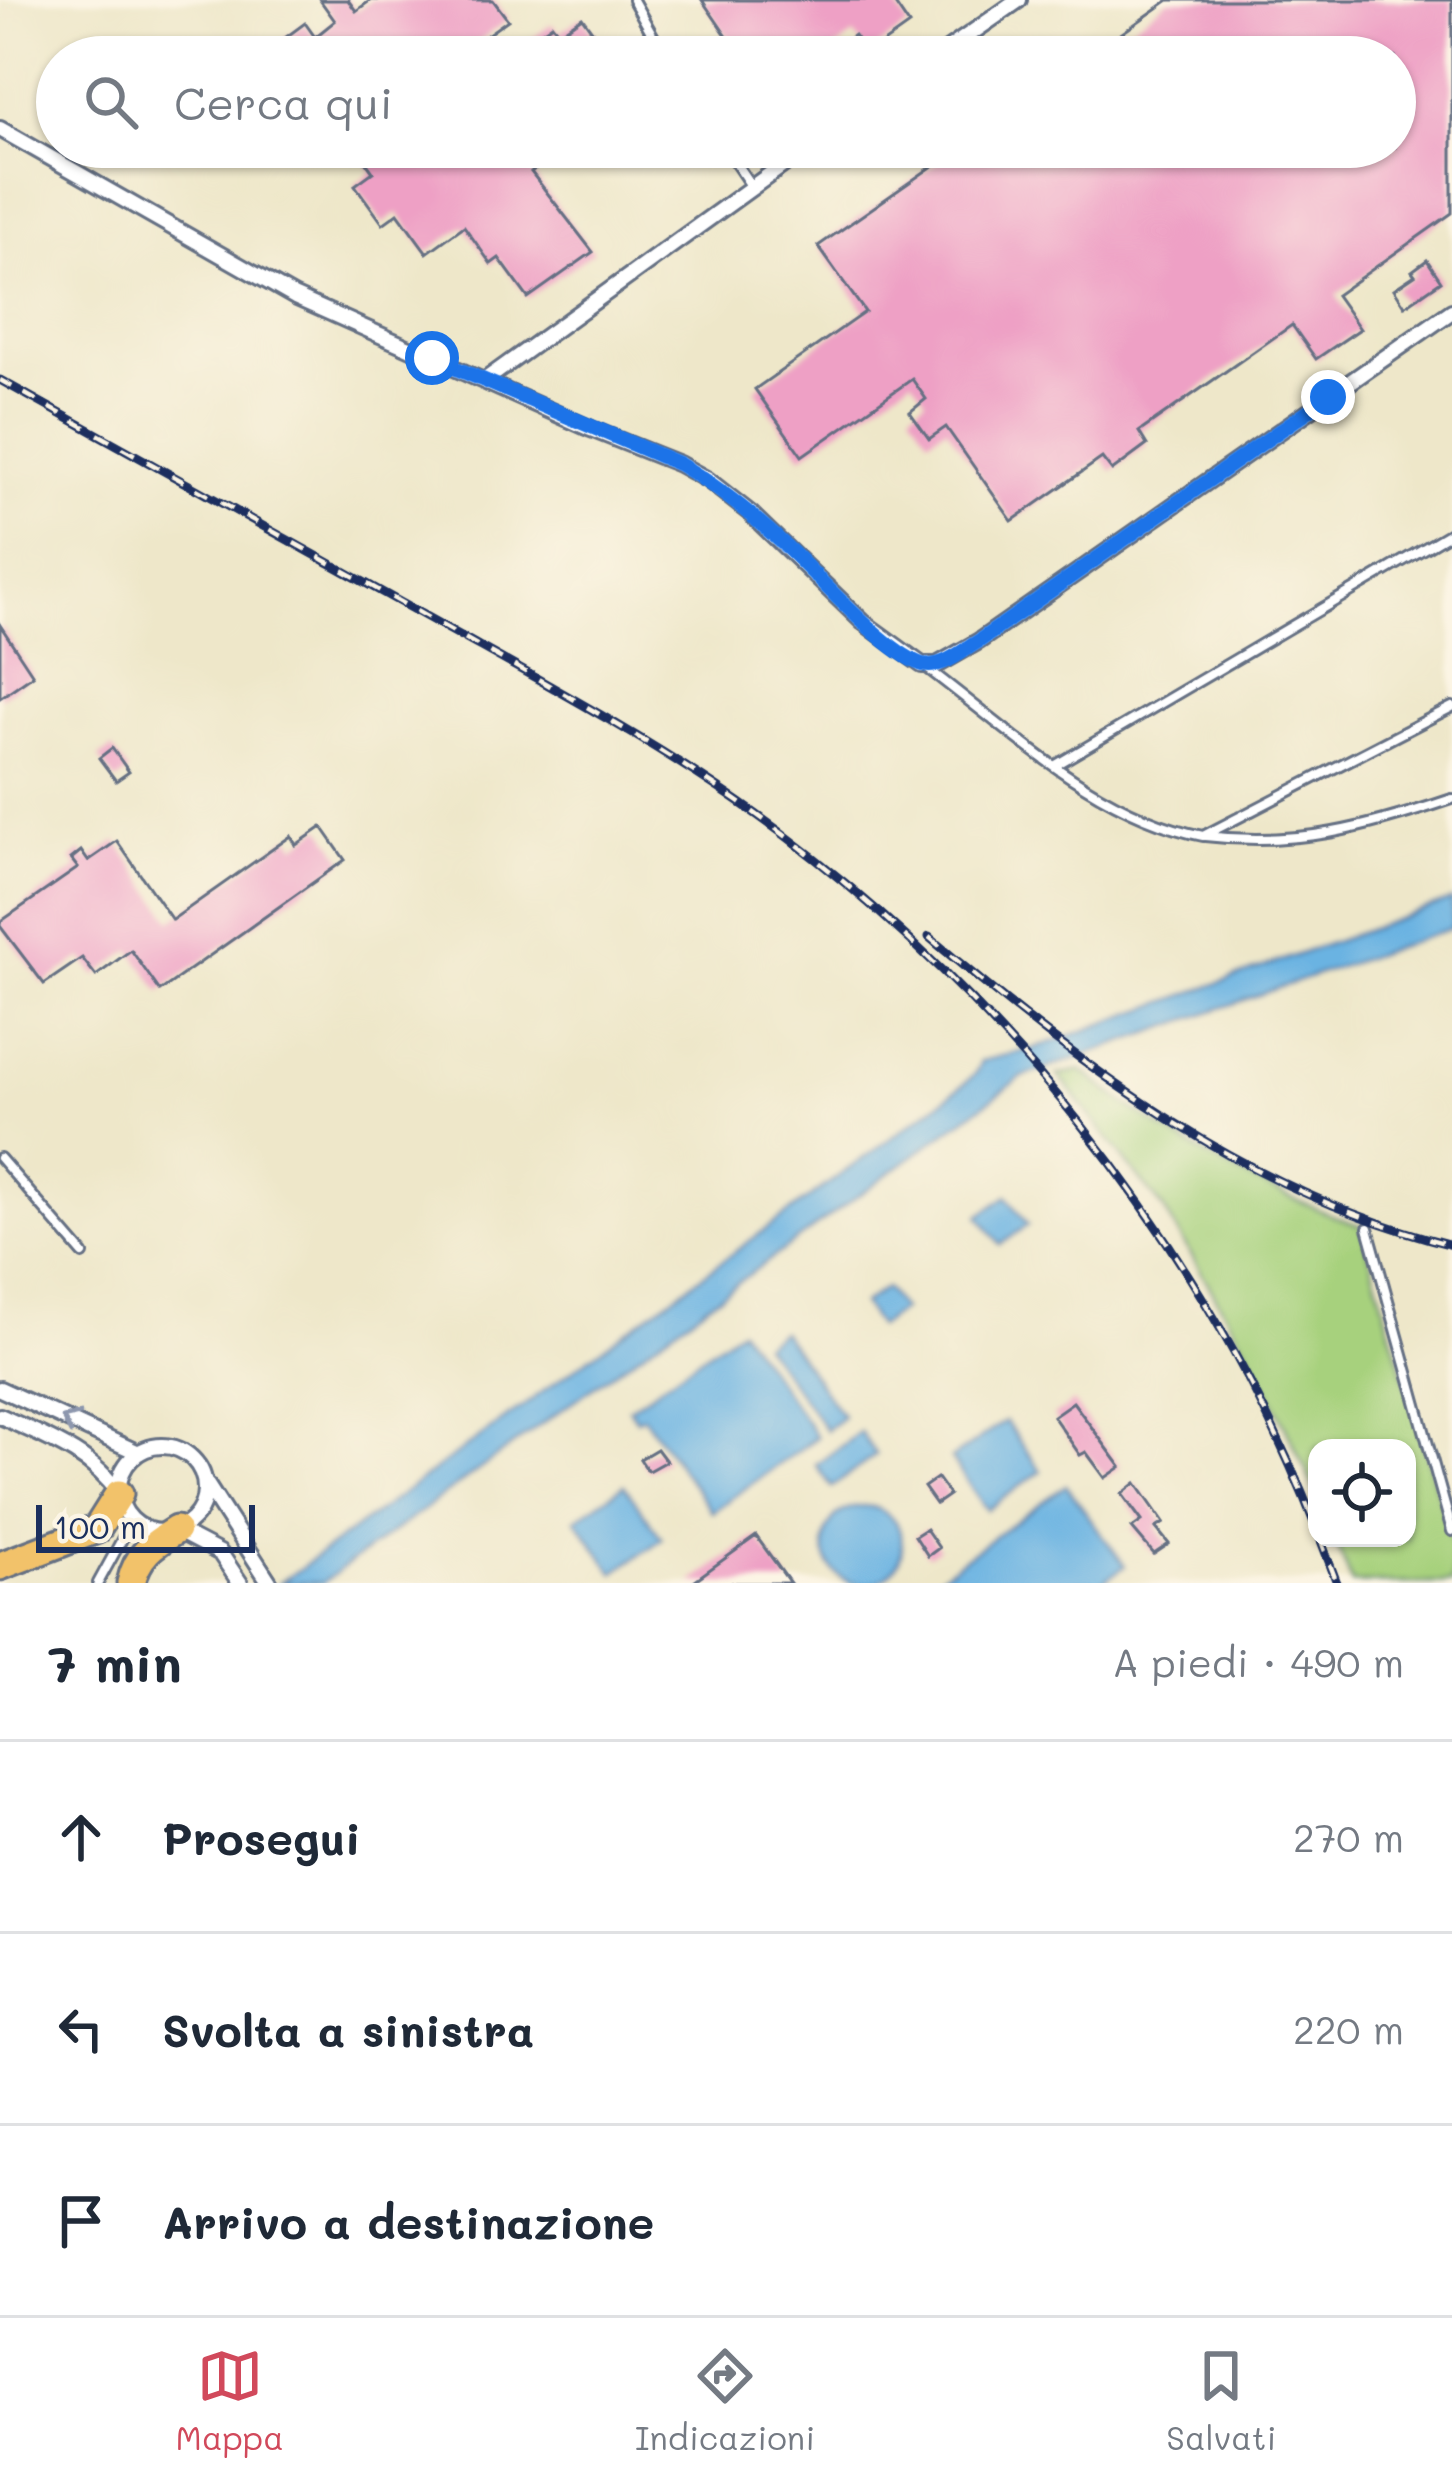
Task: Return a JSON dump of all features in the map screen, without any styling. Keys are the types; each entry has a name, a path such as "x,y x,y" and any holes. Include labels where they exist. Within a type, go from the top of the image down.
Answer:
{"highway":[{"path":"0,1566 98,1528 119,1494"},
{"path":"131,1583 147,1548 176,1530"}],"street":[{"path":"967,36 1019,0"},
{"path":"0,129 36,150"},
{"path":"68,168 295,297 708,480 750,513 863,622 922,665 937,665 979,641 1452,310"},
{"path":"484,382 777,168"},
{"path":"0,1389 139,1453"},
{"path":"0,1416 72,1450 106,1474 132,1521 153,1531 186,1525 201,1508 204,1481"},
{"path":"119,1494 123,1471 139,1453 159,1446 181,1451 197,1465 267,1579"},
{"path":"176,1530 220,1553 240,1583"}],"lane":[{"path":"633,0 653,36"},
{"path":"739,168 751,186"},
{"path":"1056,765 1452,532"},
{"path":"922,665 1102,799 1139,818 1204,836 1256,842 1333,834 1452,799"},
{"path":"1204,836 1452,706"},
{"path":"0,1158 83,1254"},
{"path":"1367,1228 1452,1531"},
{"path":"98,1583 132,1521"}],"green space":[{"path":"1081,1070 1146,1118 1215,1160 1361,1226 1452,1544 1452,1583 1352,1583 1338,1547 1416,1547 1416,1439 1308,1439 1308,1476 1257,1366 1165,1211 1058,1075"}],"water":[{"path":"1452,900 1452,928 1022,1077 322,1583 280,1583 957,1090 976,1073 981,1061 1033,1049"},
{"path":"1007,1196 1028,1225 1000,1245 979,1216"},
{"path":"885,1288 902,1310 878,1327 862,1304"},
{"path":"740,1329 817,1437 712,1512 643,1416 637,1419 629,1408"},
{"path":"781,1331 843,1417 826,1430 763,1344"},
{"path":"1005,1421 1041,1471 987,1510 951,1459"},
{"path":"860,1432 876,1455 832,1487 816,1465"},
{"path":"624,1485 662,1539 614,1573 576,1519"},
{"path":"1066,1485 1125,1566 1101,1583 946,1583 940,1576"},
{"path":"848,1509 878,1509 899,1530 899,1560 878,1581 848,1581 827,1560 827,1530"}],"building":[{"path":"320,0 348,0 356,11 371,0 493,0 508,20 486,36 316,36 335,21"},
{"path":"702,0 892,0 909,25 893,36 727,36"},
{"path":"1169,0 1452,0 1452,213 1336,295 1360,329 1316,359 1292,325 1139,432 1147,445 1112,471 1102,458 1012,521 946,427 929,439 910,412 926,399 912,379 802,456 755,389 865,312 818,246 930,168 1416,168 1416,36 1118,36"},
{"path":"582,17 596,36 535,36 552,24 559,33"},
{"path":"305,23 314,36 287,36"},
{"path":"370,168 536,168 531,172 593,252 528,298 499,258 491,264 464,226 427,253 398,213 383,224 355,185 373,172"},
{"path":"1427,260 1441,281 1405,306 1394,289"},
{"path":"0,625 33,675 0,698"},
{"path":"112,748 129,772 116,781 99,758"},
{"path":"322,827 345,860 160,991 131,950 96,976 82,958 44,984 0,926 78,868 71,859 81,851 88,861 117,841 172,920 291,836 296,845"},
{"path":"1073,1402 1121,1467 1105,1478 1086,1452 1080,1455 1053,1416"},
{"path":"657,1449 666,1461 648,1471 640,1459"},
{"path":"937,1478 949,1495 936,1504 924,1487"},
{"path":"1136,1483 1164,1523 1156,1528 1169,1544 1154,1554 1132,1528 1142,1521 1122,1494"},
{"path":"926,1529 939,1548 928,1556 915,1536"},
{"path":"756,1536 790,1583 691,1583"}],"railway":[{"path":"0,380 630,733 739,802 832,872 1004,1034 1081,1124 1152,1220 1215,1320 1270,1423 1308,1510"},
{"path":"929,937 1048,1034 1173,1122 1307,1194 1378,1223 1452,1245"},
{"path":"1323,1547 1337,1583"}],"route":[{"path":"432,358 708,480 750,513 863,622 922,665 937,665 979,641 1328,397"}]}
